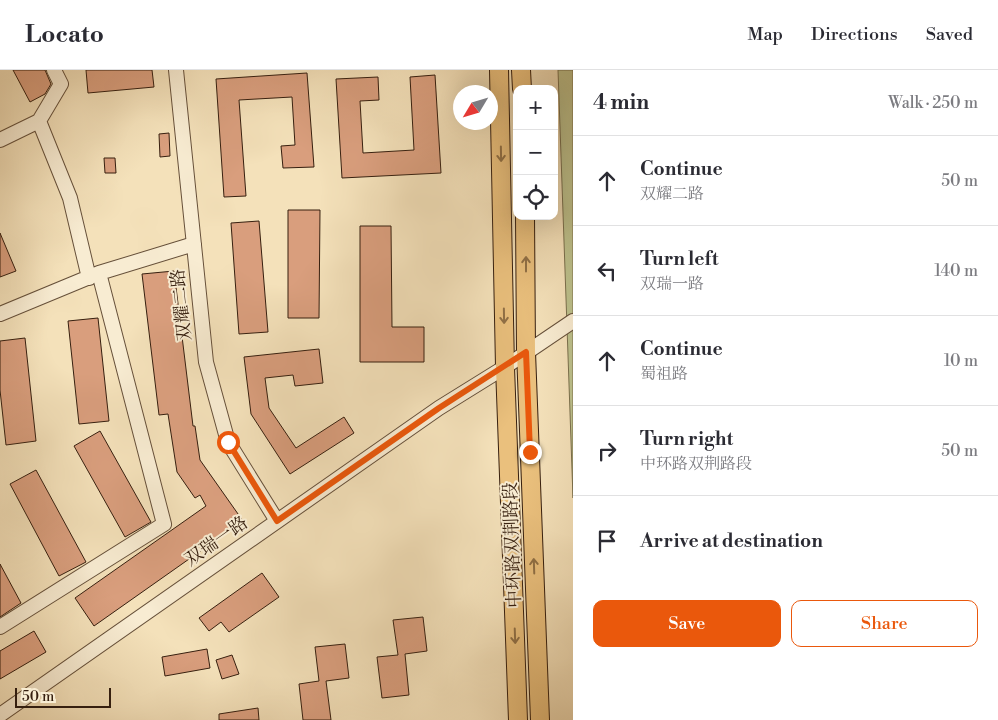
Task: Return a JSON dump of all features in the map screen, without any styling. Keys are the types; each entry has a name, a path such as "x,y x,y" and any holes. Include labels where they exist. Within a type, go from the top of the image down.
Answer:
{"main road":[{"name":"中环路双荆路段","path":"499,70 505,367 518,720"},
{"path":"521,70 522,85"},
{"name":"中环路双荆路段","path":"525,220 526,352 540,720"}],"street":[{"path":"0,140 39,121 61,84 54,70"},
{"name":"双耀二路","path":"176,70 206,362 228,442 277,521"},
{"path":"0,626 164,524 94,275 70,198 39,121"},
{"path":"0,314 94,275 194,244"},
{"name":"双瑞一路","path":"0,715 439,408 505,367 573,321"}],"green space":[{"path":"558,70 573,70 573,498"}],"building":[{"path":"13,70 45,70 51,84 45,94 30,102"},
{"path":"86,70 152,70 154,87 88,93"},
{"path":"307,73 314,167 283,168 281,146 295,145 292,97 239,100 246,196 224,197 216,79"},
{"path":"435,75 441,173 342,178 336,79 378,77 379,100 360,101 363,153 414,150 410,77"},
{"path":"169,133 170,156 160,157 159,134"},
{"path":"104,158 115,158 116,173 105,173"},
{"path":"288,210 320,210 319,318 288,318"},
{"path":"259,221 268,332 239,334 231,223"},
{"path":"360,226 391,226 392,327 424,327 424,362 360,362"},
{"path":"0,233 16,271 0,277"},
{"path":"174,271 193,426 195,426 200,460 243,521 94,626 75,598 206,506 200,495 195,498 177,472 168,414 159,415 142,274"},
{"path":"98,318 109,421 79,424 68,321"},
{"path":"25,338 36,441 6,445 0,390 0,341"},
{"path":"319,349 323,383 295,386 293,375 265,378 269,408 296,448 344,417 354,433 290,474 251,414 244,357"},
{"path":"100,431 151,522 125,537 74,446"},
{"path":"36,470 86,562 59,576 10,484"},
{"path":"0,564 21,603 0,617"},
{"path":"262,573 279,597 229,632 221,622 209,631 199,618"},
{"path":"423,617 427,651 405,654 409,695 382,698 377,657 398,655 393,620"},
{"path":"34,631 46,652 0,679 0,651"},
{"path":"345,644 349,678 326,681 331,720 303,720 299,684 319,681 315,647"},
{"path":"207,649 210,668 165,676 162,657"},
{"path":"232,655 239,674 222,679 216,660"},
{"path":"258,708 259,720 219,720 219,714"}],"route":[{"path":"228,442 277,521 439,408 526,352 530,452"}]}
